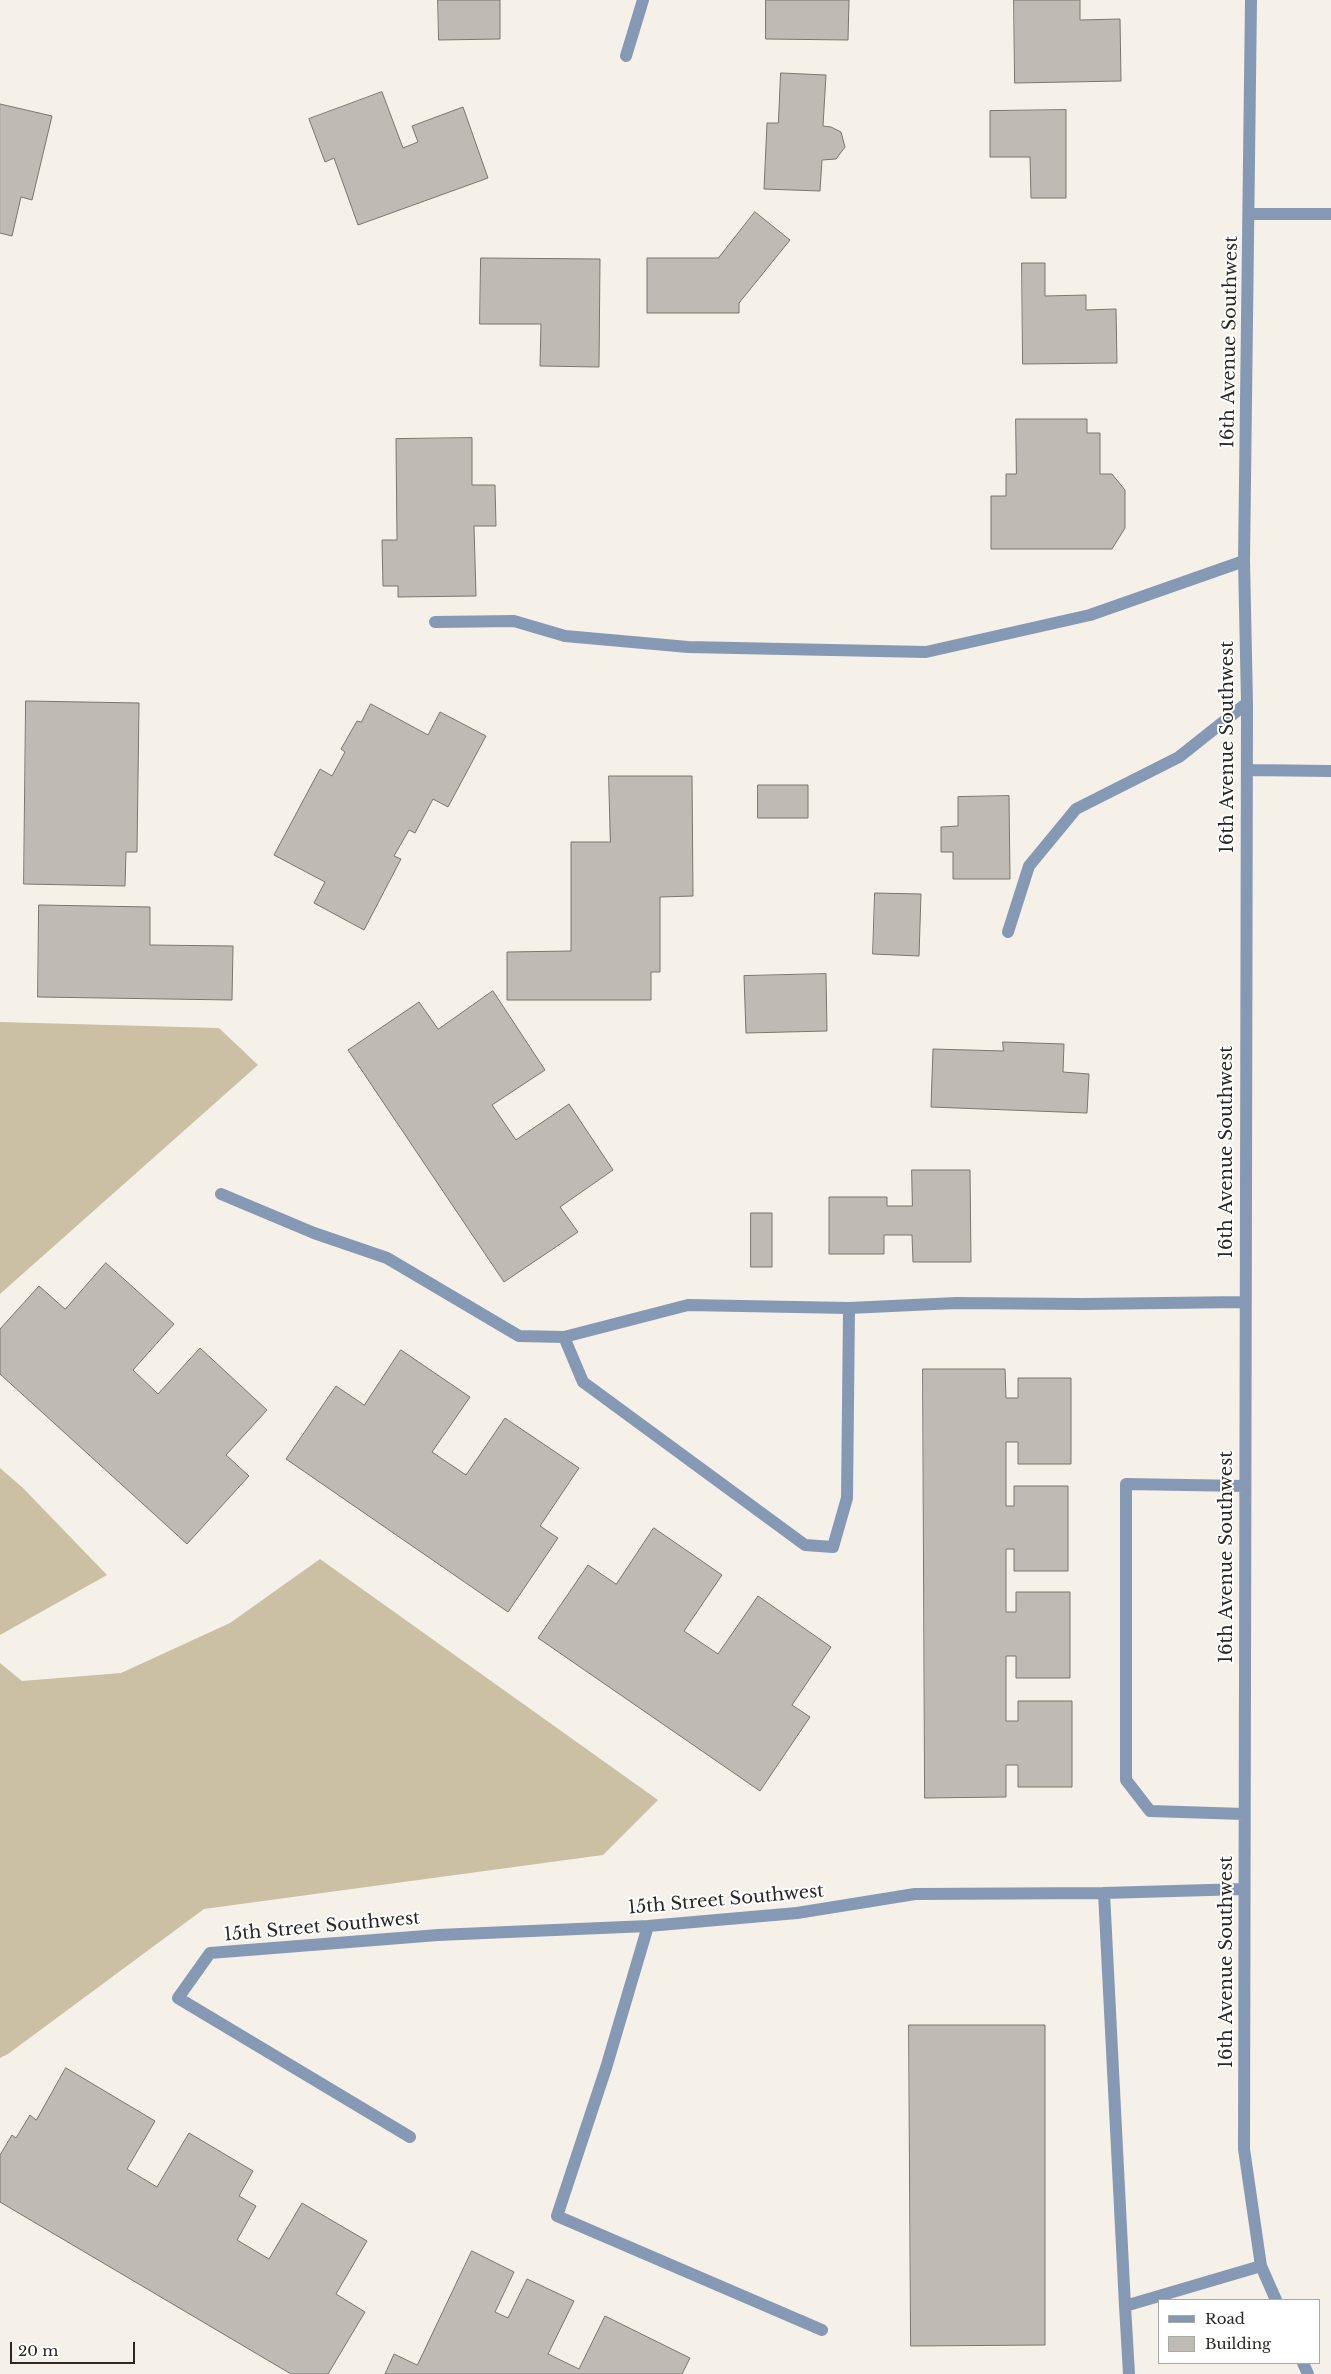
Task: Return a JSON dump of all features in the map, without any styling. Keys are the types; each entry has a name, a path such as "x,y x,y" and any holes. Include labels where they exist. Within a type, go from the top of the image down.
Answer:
{"street":[{"path":"626,56 643,0"},
{"name":"16th Avenue Southwest","path":"1251,0 1250,214 1244,561 1247,703 1244,1302 1244,2149 1261,2266 1276,2299"},
{"path":"1250,214 1331,214"},
{"path":"435,622 514,621 565,636 688,647 926,652 1090,615 1244,561"},
{"path":"1008,932 1029,866 1076,809 1179,757 1247,703"},
{"path":"1247,770 1331,771"},
{"path":"221,1194 314,1233 387,1258 519,1336 564,1337 688,1305 849,1308 956,1303 1244,1302"},
{"path":"564,1337 583,1382 805,1545 833,1547 848,1498 849,1308"},
{"path":"1244,1814 1150,1811 1126,1780 1126,1484 1245,1486"},
{"name":"15th Street Southwest","path":"410,2137 178,1998 210,1953 438,1935 648,1926 796,1913 915,1894 1244,1890"},
{"path":"1104,1893 1129,2374"},
{"path":"648,1926 606,2068 557,2216 822,2330"},
{"path":"1125,2306 1261,2266"}],"shaded area":[{"path":"0,1022 219,1028 258,1065 0,1294"},
{"path":"0,1468 23,1488 107,1575 0,1635"},
{"path":"320,1559 658,1800 603,1855 204,1909 0,2058 0,1663 22,1681 121,1673 230,1623"}],"building":[{"path":"438,0 500,0 500,39 439,40"},
{"path":"766,0 849,0 848,40 766,39"},
{"path":"1014,0 1080,0 1080,20 1120,19 1121,81 1015,83"},
{"path":"781,73 826,75 823,126 831,127 841,132 845,147 836,159 822,160 820,191 764,189 767,123 778,123"},
{"path":"382,92 403,148 418,142 412,126 463,107 488,178 358,225 334,158 325,162 309,119"},
{"path":"0,104 52,116 32,200 21,197 12,236 0,233"},
{"path":"1066,110 1066,198 1031,198 1030,157 990,157 990,111"},
{"path":"755,212 790,240 739,303 739,313 647,313 647,258 718,258"},
{"path":"481,258 600,259 599,367 540,366 541,324 480,324"},
{"path":"1022,263 1045,263 1045,296 1086,295 1086,310 1116,309 1117,363 1023,364"},
{"path":"1016,419 1087,419 1087,433 1100,433 1100,474 1112,474 1125,490 1125,528 1112,549 991,549 991,496 1006,496 1006,474 1016,474"},
{"path":"472,438 472,485 495,485 496,526 474,526 476,596 398,597 398,586 383,586 382,540 397,540 396,439"},
{"path":"26,701 139,703 137,852 126,852 125,886 24,884"},
{"path":"371,704 428,735 440,712 486,736 448,807 433,799 415,833 409,830 394,856 401,859 364,930 314,903 325,882 274,855 320,769 332,776 345,752 341,749 357,721 361,722"},
{"path":"609,776 692,776 693,896 660,897 660,972 651,972 651,1000 507,1000 507,952 571,951 571,842 610,842"},
{"path":"758,785 808,785 808,818 758,818"},
{"path":"1009,796 1010,879 953,879 953,852 941,852 941,827 958,826 958,797"},
{"path":"875,893 921,894 919,956 873,954"},
{"path":"39,905 150,907 150,945 233,946 232,1000 38,997"},
{"path":"826,974 827,1031 746,1033 744,976"},
{"path":"493,991 545,1070 492,1105 516,1140 569,1104 613,1170 560,1207 578,1232 504,1282 348,1050 419,1002 438,1029"},
{"path":"1003,1042 1064,1044 1063,1072 1089,1074 1087,1113 931,1107 933,1049 1003,1051"},
{"path":"912,1170 970,1170 971,1262 913,1262 912,1235 884,1235 884,1254 829,1254 829,1197 887,1197 887,1206 912,1206"},
{"path":"751,1213 772,1213 772,1267 751,1267"},
{"path":"106,1263 174,1324 133,1370 158,1394 200,1348 267,1410 226,1455 249,1476 187,1544 0,1374 0,1329 39,1286 65,1309"},
{"path":"401,1350 470,1397 432,1452 466,1475 505,1418 579,1468 540,1526 558,1538 508,1612 286,1459 336,1386 364,1405"},
{"path":"923,1369 1005,1369 1006,1398 1018,1398 1018,1378 1071,1378 1071,1464 1018,1464 1018,1442 1006,1442 1006,1506 1014,1506 1014,1486 1068,1486 1068,1571 1014,1571 1014,1549 1006,1549 1006,1612 1016,1612 1016,1592 1070,1592 1070,1678 1016,1678 1016,1656 1006,1656 1006,1721 1018,1721 1018,1701 1072,1701 1072,1787 1018,1787 1018,1765 1006,1765 1006,1797 925,1798"},
{"path":"654,1528 722,1575 684,1631 718,1654 758,1596 831,1647 792,1705 810,1717 760,1791 538,1638 588,1565 616,1584"},
{"path":"909,2025 1045,2025 1045,2345 911,2346"},
{"path":"66,2068 155,2121 127,2169 157,2187 189,2133 253,2171 239,2196 256,2206 237,2240 269,2259 302,2203 367,2241 336,2294 365,2312 328,2374 291,2374 0,2202 0,2155 12,2135 16,2138 30,2115 36,2120"},
{"path":"472,2251 514,2272 495,2312 508,2318 527,2279 574,2301 548,2354 579,2369 605,2316 690,2358 682,2374 385,2374 394,2354 417,2365"}]}
